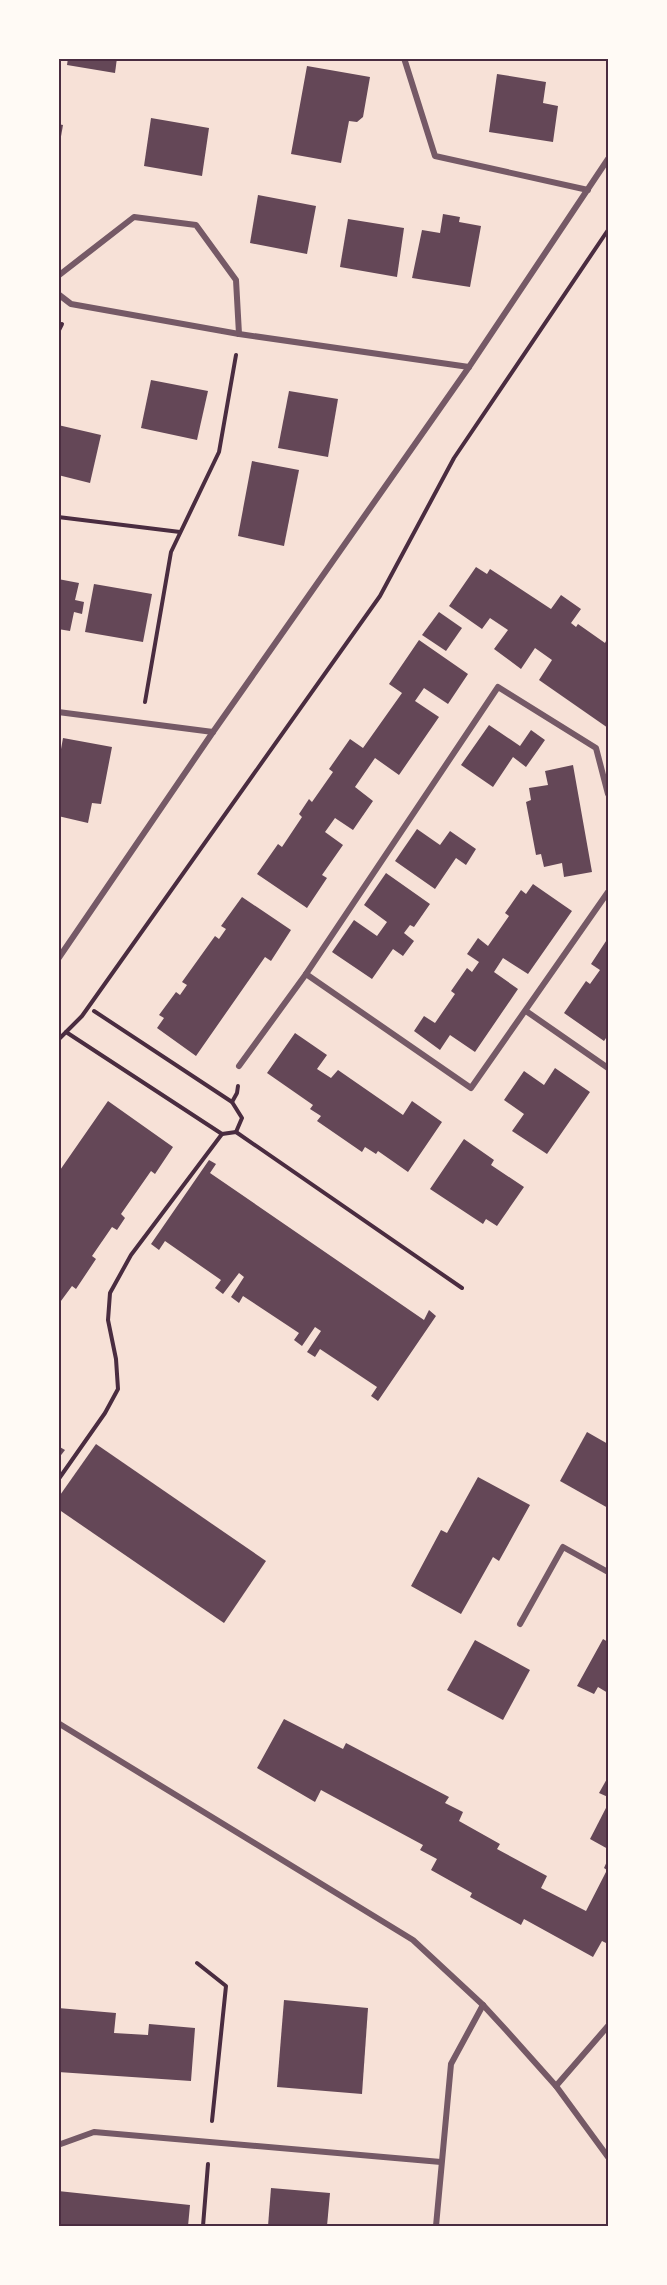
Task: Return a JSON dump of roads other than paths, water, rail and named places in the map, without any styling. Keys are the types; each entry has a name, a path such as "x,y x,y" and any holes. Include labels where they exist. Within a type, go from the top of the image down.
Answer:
{"street":[{"path":"404,58 435,156 588,190"},
{"path":"58,959 213,732 469,367 609,159"},
{"path":"58,276 134,217 196,225 236,280 239,334"},
{"path":"58,294 70,304 239,334 469,367"},
{"path":"239,1066 306,974 498,687 596,748 609,794"},
{"path":"58,712 213,732"},
{"path":"306,974 471,1088 609,892"},
{"path":"526,1011 609,1068"},
{"path":"520,1624 563,1547 609,1572"},
{"path":"58,1724 413,1940 483,2005 556,2086 609,2157"},
{"path":"436,2226 451,2064 483,2005"},
{"path":"556,2086 609,2026"},
{"path":"58,2145 94,2132 441,2162"}]}
